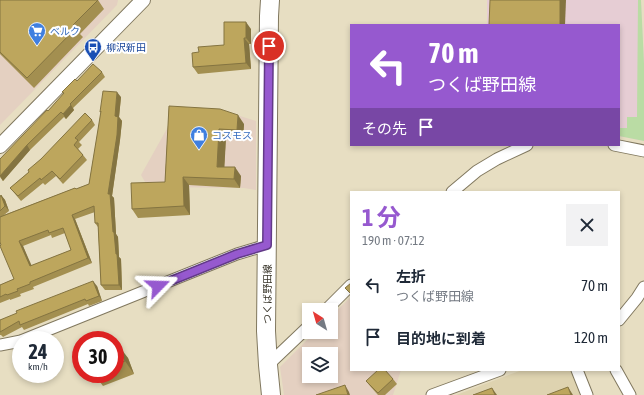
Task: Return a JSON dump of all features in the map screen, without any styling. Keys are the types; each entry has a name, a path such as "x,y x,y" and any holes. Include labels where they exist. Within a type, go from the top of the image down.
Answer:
{"main road":[{"name":"つくば野田線","path":"270,0 266,331 271,395"}],"street":[{"path":"0,146 143,0"},
{"path":"453,191 477,171 497,159 525,146"},
{"path":"619,146 644,151"},
{"path":"44,331 237,254 267,245"},
{"path":"333,303 350,286"},
{"path":"620,319 644,287"},
{"path":"268,365 302,333"},
{"path":"0,345 12,342"},
{"path":"432,395 497,371"},
{"path":"577,371 586,395"},
{"path":"617,371 630,395"}],"shaded area":[{"name":"ベルク","path":"0,0 118,0 117,5 0,125"},
{"path":"487,0 641,0 644,64 644,141 620,136 620,24 487,24"},
{"path":"178,109 224,111 256,121 256,190 244,188 148,187 141,175"},
{"path":"350,298 350,371 401,371 393,395 284,395 280,367 308,339 338,339 338,309"},
{"path":"519,371 573,371 581,395 456,395"}],"green space":[{"path":"638,0 641,0 644,64 644,141 620,136 620,128 627,128 627,117 637,117"}],"building":[{"name":"ベルク","path":"0,0 98,0 73,25 76,28 27,78 0,52"},
{"path":"490,0 560,0 560,24 489,24"},
{"path":"224,22 246,22 246,38 244,38 246,63 193,67 192,53 199,52 198,47 224,45"},
{"path":"93,64 102,72 70,104 71,105 63,114 61,112 27,145 0,176 0,159 47,110 48,111 64,93 62,92 75,79 77,81"},
{"path":"103,91 117,92 115,116 118,117 117,135 108,194 110,194 119,285 101,285 98,223 95,223 94,206 72,215 88,258 30,282 30,284 17,289 18,291 0,297 0,285 14,279 0,246 0,217 89,184 101,111 100,112","holes":["63,228 71,250 30,266 19,241 48,230 49,233"]},
{"path":"169,106 220,109 238,115 237,130 219,129 217,167 235,167 234,179 183,177 184,206 132,209 131,183 165,182"},
{"path":"85,113 92,120 75,138 78,140 74,145 83,155 60,179 52,171 41,180 40,178 18,196 10,188 29,172 28,170 41,159"},
{"path":"1,195 5,206 0,211 0,197"},
{"path":"93,281 99,296 86,301 85,299 20,325 19,321 0,332 0,320 17,313 16,311"},
{"path":"350,284 350,293 345,288"},
{"path":"377,371 386,371 393,379 378,393 366,381"},
{"path":"345,385 348,395 316,395"},
{"path":"568,387 571,395 547,395"},
{"path":"492,388 495,395 473,395"}],"place":[{"name":"ベルク","path":"37,46"},
{"name":"柳沢新田","path":"93,62"},
{"name":"コスモス","path":"199,150"}],"route":[{"path":"158,286 237,254 267,245 269,46"}]}
